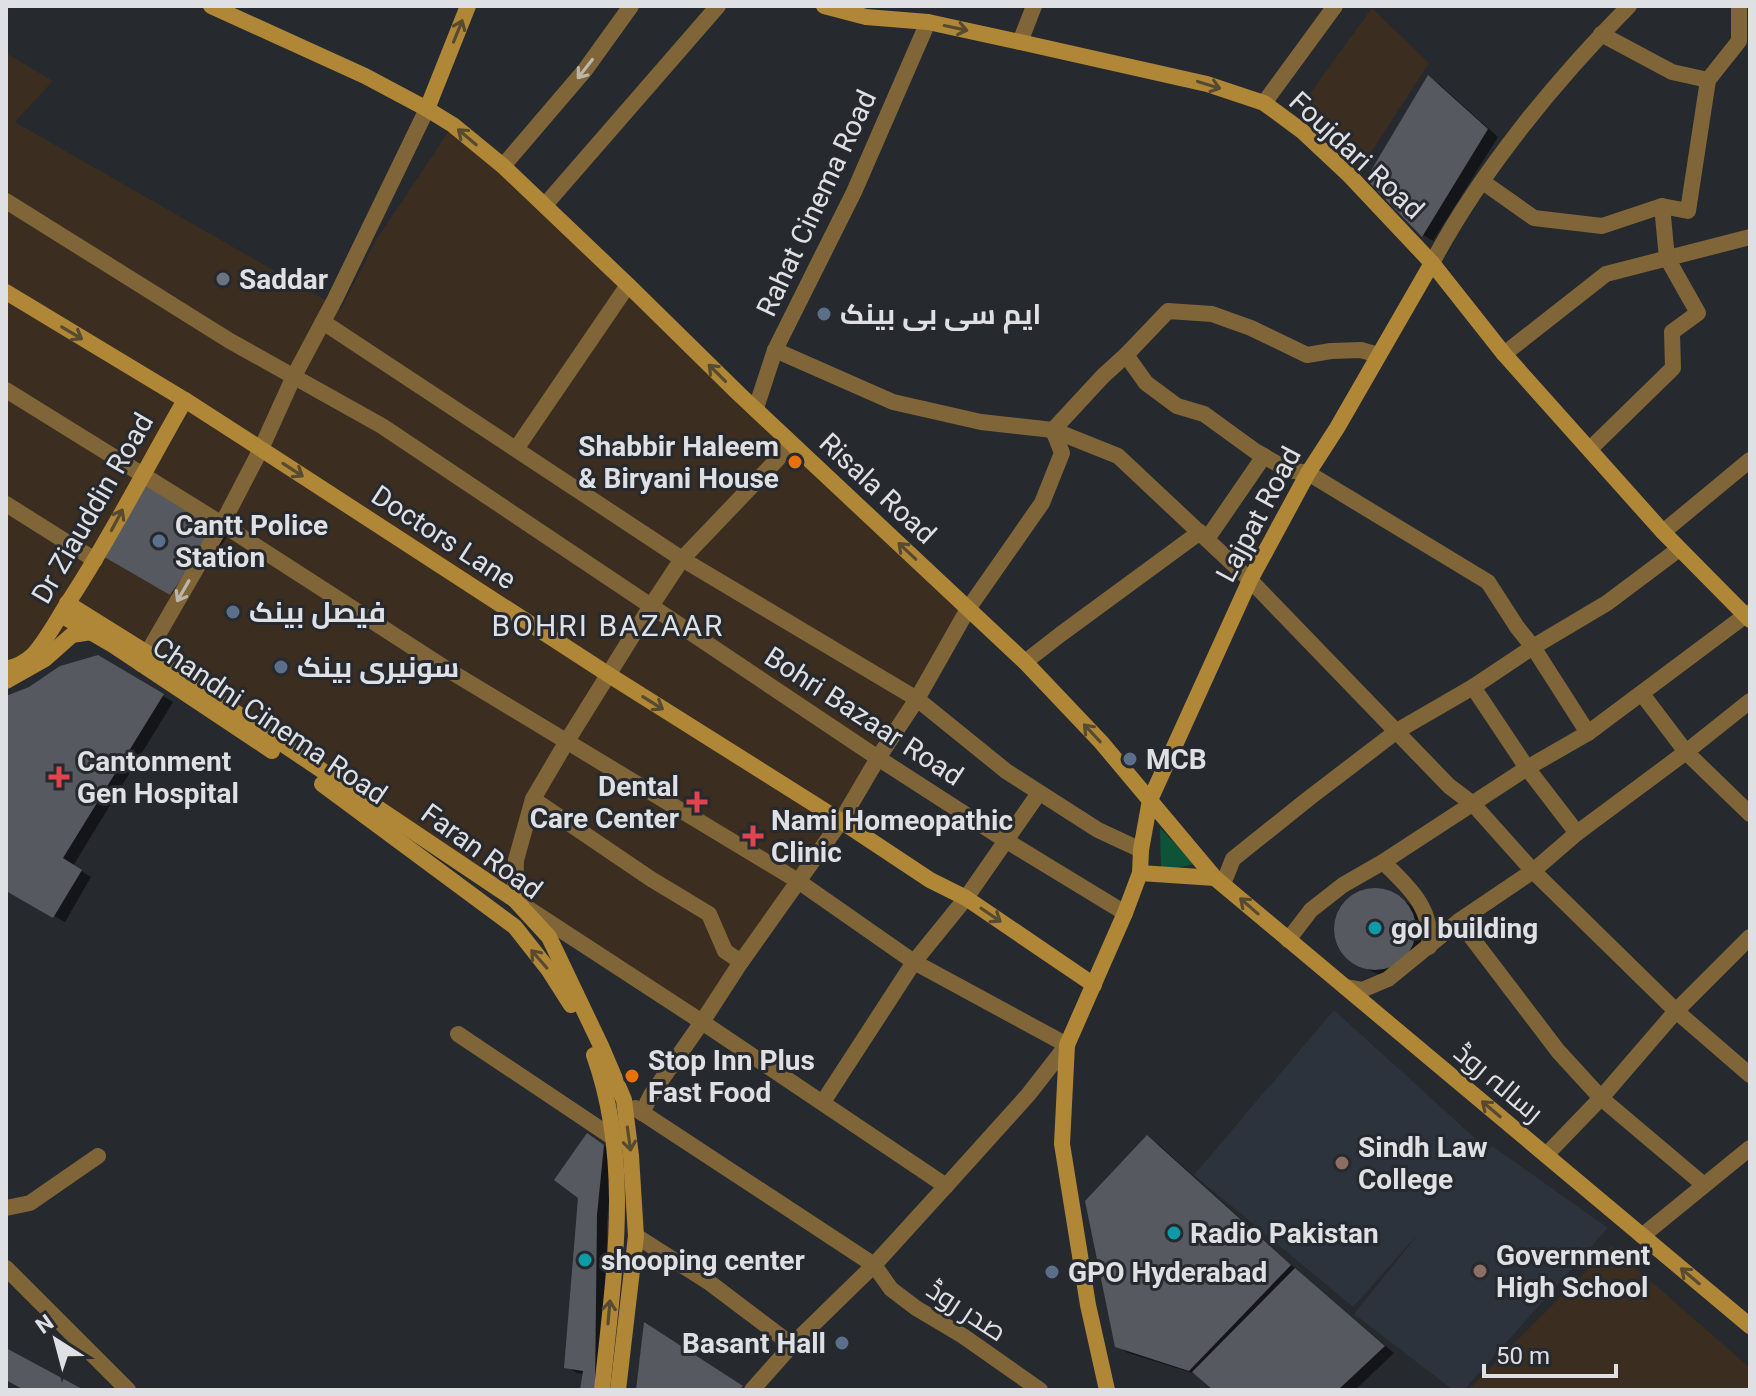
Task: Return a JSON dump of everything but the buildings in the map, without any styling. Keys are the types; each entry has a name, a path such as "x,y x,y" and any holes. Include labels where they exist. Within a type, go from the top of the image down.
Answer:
{"street":[{"name":"Risala Road","path":"211,6 365,76 427,109 453,125 503,166 739,394 1025,662 1101,742 1219,881"},
{"path":"144,658 222,524 261,449 427,109 468,6"},
{"path":"503,166 585,70 631,6"},
{"path":"545,205 718,6"},
{"name":"Foujdari Road","path":"824,6 928,22 1020,42 1207,84 1264,103 1302,131 1350,176 1432,263 1504,354 1663,532 1748,616"},
{"path":"1020,42 1034,6"},
{"path":"1264,103 1335,6"},
{"path":"1432,263 1447,235 1530,117 1629,6"},
{"path":"1483,182 1534,218 1602,226 1662,206 1688,211 1708,80 1739,41 1739,6"},
{"name":"Rahat Cinema Road","path":"756,408 775,350 854,192 928,22"},
{"path":"1601,34 1672,72 1708,80"},
{"name":"Bohri Bazaar Road","path":"6,201 230,341 382,426 878,758 1125,913"},
{"path":"1590,449 1673,368 1672,332 1698,313 1667,258 1662,206"},
{"path":"1504,354 1606,274 1750,237"},
{"name":"Lajpat Road","path":"1067,1045 1140,873 1150,800 1250,580 1308,473 1432,263"},
{"path":"516,449 628,285"},
{"name":"Doctors Lane","path":"6,292 185,400 930,880 966,898 1094,985"},
{"path":"1053,430 1168,311 1212,314 1251,328 1307,355 1361,350 1378,355"},
{"path":"323,322 682,559 917,699 1006,771 1039,793 1098,830 1141,850"},
{"path":"775,350 893,402 981,422 1053,430 1118,456 1250,580 1449,786 1473,804 1533,871 1676,1011 1750,1075"},
{"path":"1126,355 1146,383 1177,406 1204,414 1264,456 1288,470 1308,473 1488,582 1588,733"},
{"path":"6,390 445,668 798,881 914,962 1067,1045"},
{"name":"Dr Ziauddin Road","path":"6,669 33,655 64,609 185,400"},
{"path":"642,1113 741,962 841,821 917,699 968,609 1042,503 1062,453 1053,430"},
{"path":"792,444 682,559 567,741 533,799 516,860 515,900 946,1186"},
{"path":"1025,662 1203,536 1264,456"},
{"path":"1663,532 1750,460"},
{"path":"6,504 95,560"},
{"path":"1140,873 1219,881 1233,859 1397,731 1607,603 1679,549"},
{"name":"Faran Road","path":"64,609 515,900 549,937 624,1100 636,1236 618,1390"},
{"name":"Chandni Cinema Road","path":"64,609 91,632 144,658 327,787 515,927 548,969 581,1025 600,1073 615,1139 618,1219 602,1390"},
{"path":"1288,940 1311,910 1343,885 1527,768 1588,733 1748,616"},
{"name":"Dr Ziauddin Road","path":"6,681 45,659 72,635 91,632"},
{"path":"1473,687 1527,768 1577,833"},
{"path":"1642,694 1686,752 1750,814"},
{"path":"1345,987 1362,990 1388,979 1459,921 1533,871 1577,833 1750,701"},
{"path":"823,1102 914,962 966,898 1039,793"},
{"path":"533,799 651,879 709,914 725,951 741,962"},
{"path":"1383,862 1413,891 1431,931 1429,947"},
{"name":"رسالہ روڈ","path":"1219,881 1750,1326"},
{"path":"1459,921 1558,1051 1601,1098 1704,1185"},
{"path":"1546,1155 1601,1098 1676,1011 1750,937"},
{"path":"458,1034 615,1139"},
{"path":"752,1390 792,1345 874,1265 1028,1095 1067,1045"},
{"path":"1067,1045 1062,1144 1088,1305 1107,1390"},
{"name":"صدر روڈ","path":"624,1100 874,1265 891,1289 916,1308 963,1336 1040,1390"},
{"path":"1642,1236 1750,1148"},
{"path":"6,1208 30,1203 98,1156"},
{"path":"636,1236 710,1283 792,1345"},
{"path":"6,1268 128,1390"}],"shaded area":[{"path":"1372,8 1429,63 1359,171 1298,110"},
{"name":"BOHRI BAZAAR","path":"6,53 53,81 15,122 341,309 376,240 453,125 968,609 702,1022 91,632 6,681"},
{"path":"1334,1010 1488,1150 1492,1146 1608,1228 1464,1390 1453,1390 1354,1314 1420,1232 1353,1307 1194,1175"},
{"path":"1611,1246 1750,1368 1750,1390 1468,1390"}],"green space":[{"path":"1160,828 1195,864 1161,871"}],"place":[{"name":"Saddar","path":"223,279"},
{"name":"ایم سی بی بینک","path":"824,314"},
{"name":"Shabbir Haleem & Biryani House","path":"795,462"},
{"name":"Cantt Police Station","path":"159,541"},
{"name":"فیصل بینک","path":"233,612"},
{"name":"سونیری بینک","path":"281,667"},
{"name":"MCB","path":"1130,759"},
{"name":"Cantonment Gen Hospital","path":"59,777"},
{"name":"Dental Care Center","path":"697,802"},
{"name":"Nami Homeopathic Clinic","path":"753,836"},
{"name":"gol building","path":"1375,928"},
{"name":"Stop Inn Plus Fast Food","path":"632,1076"},
{"name":"Sindh Law College","path":"1342,1163"},
{"name":"Radio Pakistan","path":"1174,1233"},
{"name":"shooping center","path":"585,1260"},
{"name":"Government High School","path":"1480,1271"},
{"name":"GPO Hyderabad","path":"1052,1272"},
{"name":"Basant Hall","path":"842,1343"}],"district":[{"name":"BOHRI BAZAAR","path":"608,626"}]}
